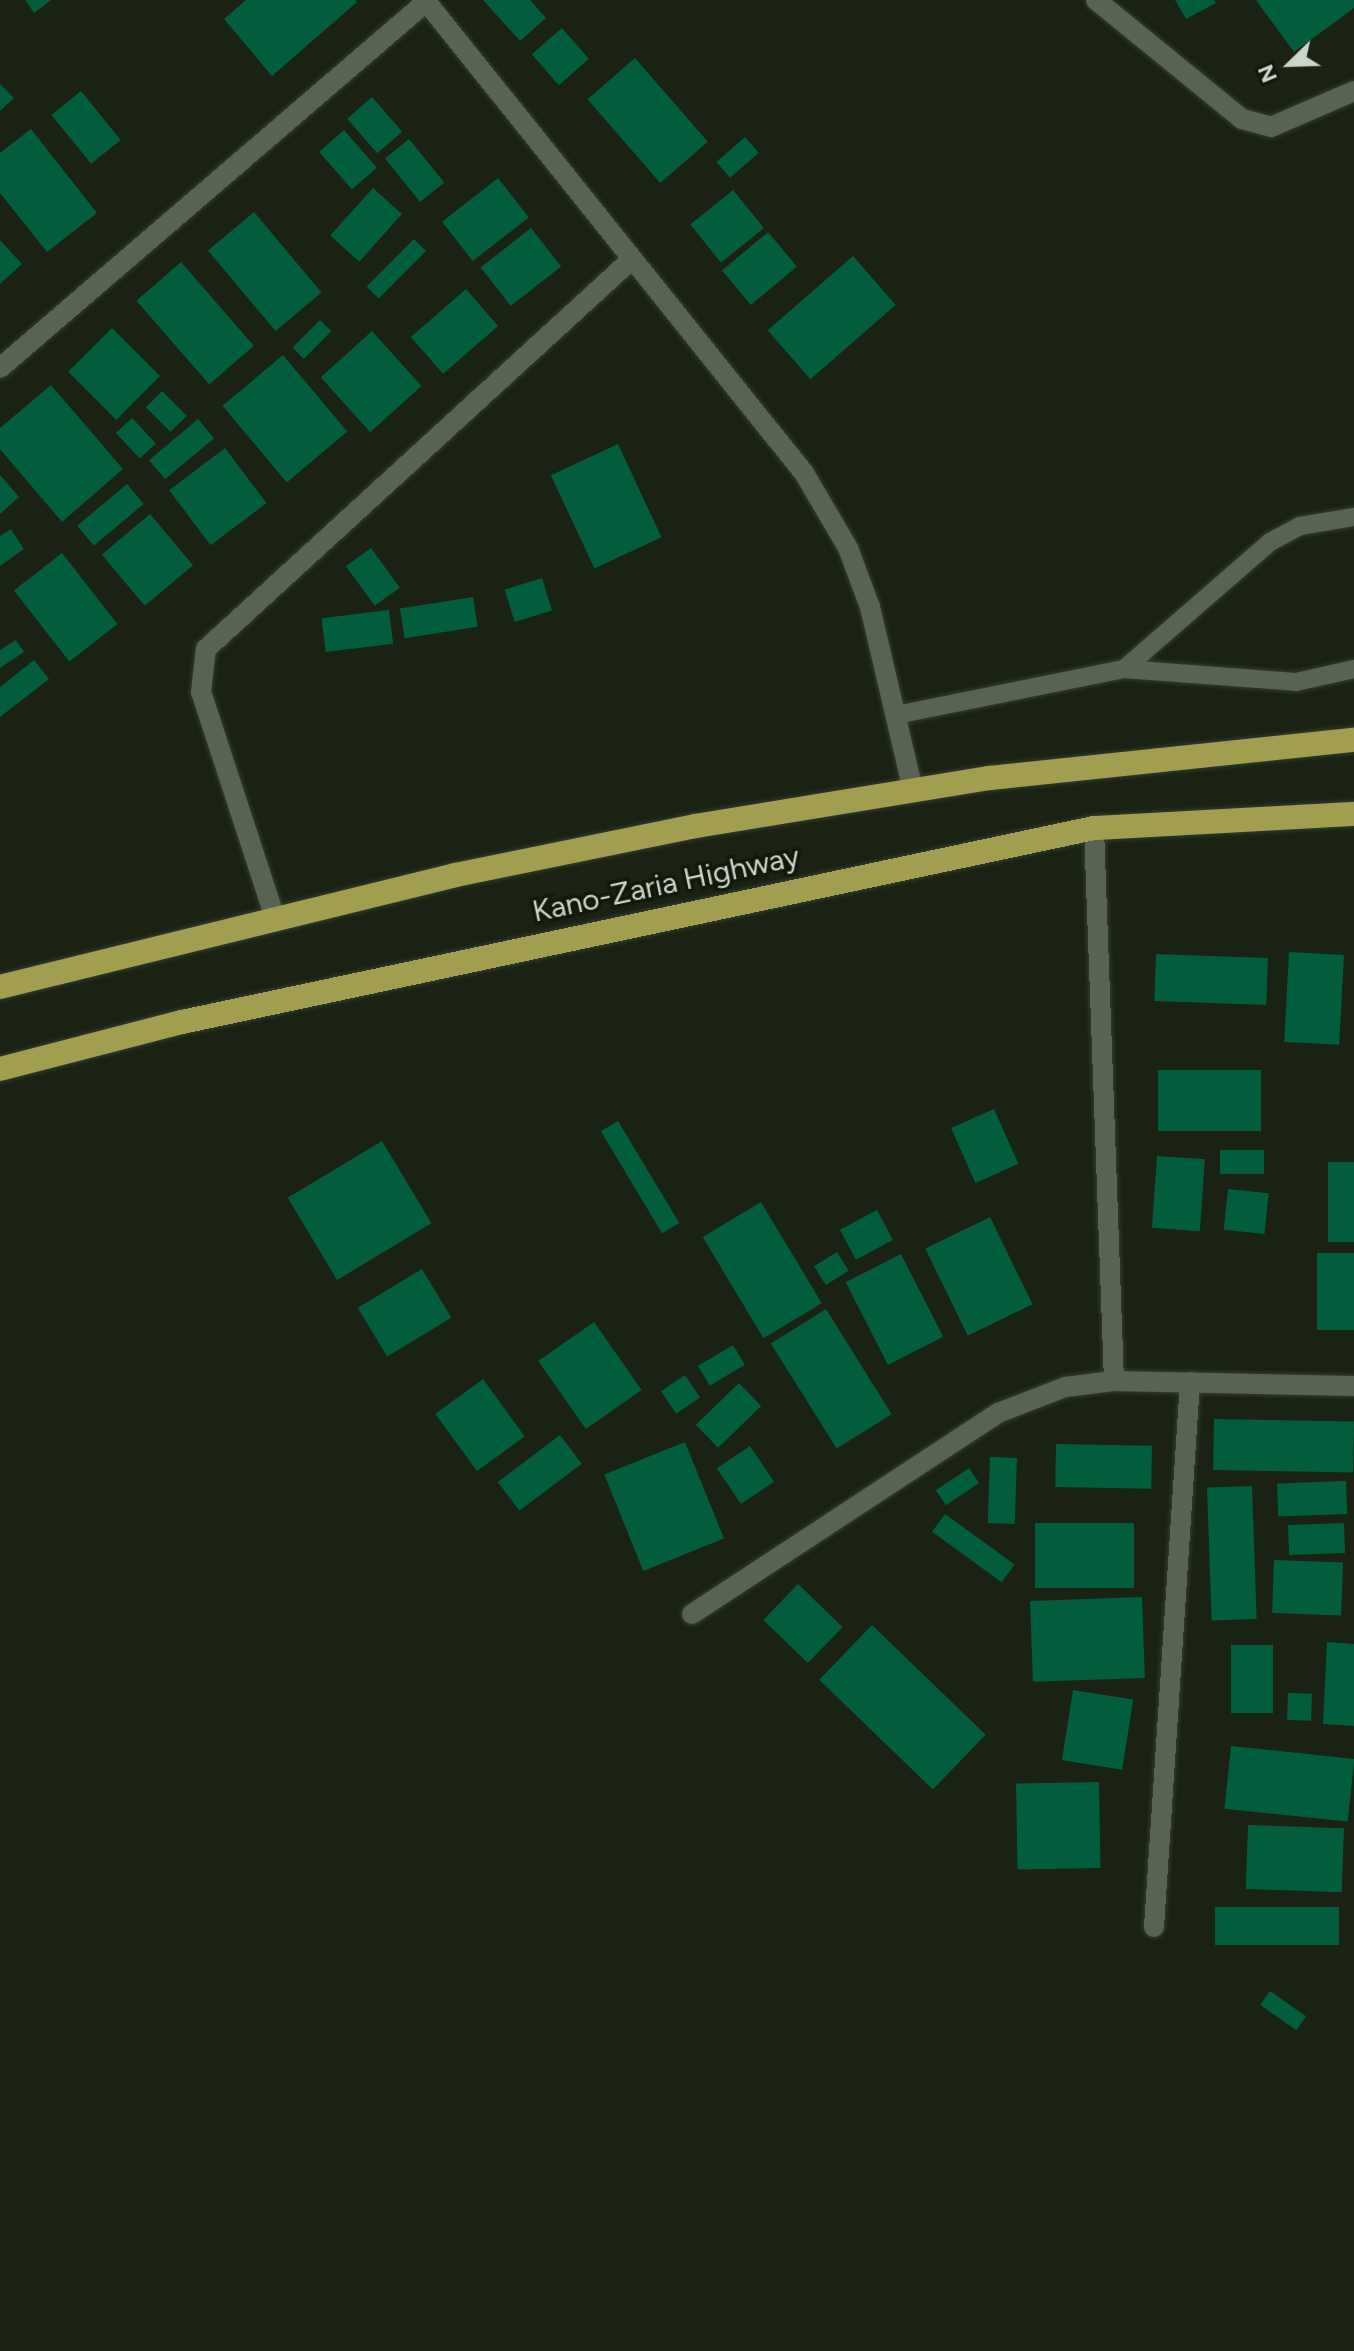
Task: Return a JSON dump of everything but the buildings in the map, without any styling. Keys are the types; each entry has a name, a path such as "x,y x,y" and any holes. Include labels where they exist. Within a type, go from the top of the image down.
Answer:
{"highway":[{"name":"Kano-Zaria Highway","path":"0,987 500,865 913,790 1354,740"},
{"name":"Kano-Zaria Highway","path":"0,1069 182,1022 1094,828 1354,814"}],"street":[{"path":"1096,0 1242,119 1271,127 1354,91"},
{"path":"0,368 426,1 804,473 848,548 870,607 913,790"},
{"path":"275,918 201,692 206,649 632,259"},
{"path":"1094,828 1114,1381"},
{"path":"692,1614 998,1413 1065,1387 1114,1381 1354,1386"},
{"path":"1154,1927 1190,1382"}],"lane":[{"path":"1124,669 1270,542 1300,526 1354,517"},
{"path":"896,715 1124,669 1296,682 1354,669"}]}
